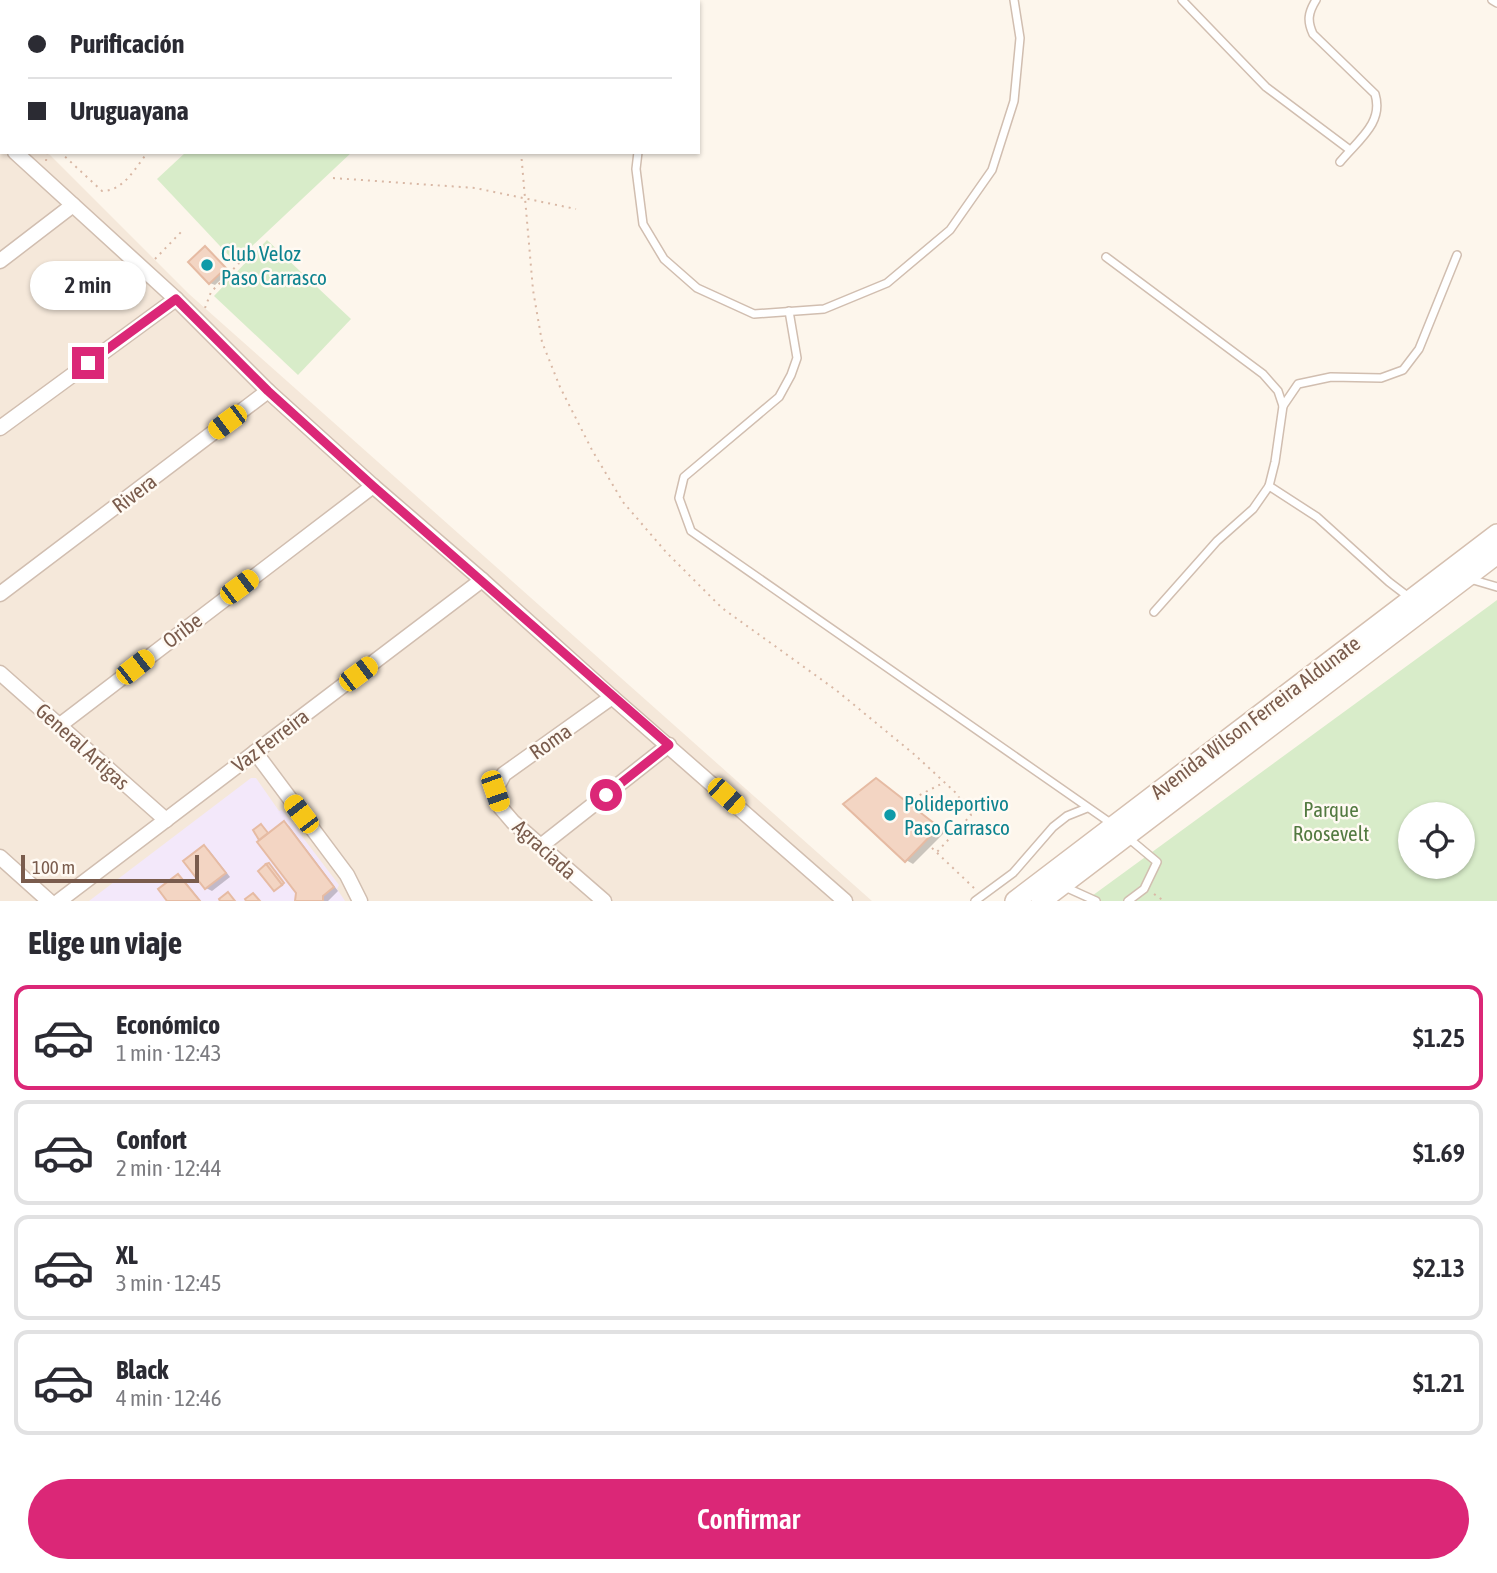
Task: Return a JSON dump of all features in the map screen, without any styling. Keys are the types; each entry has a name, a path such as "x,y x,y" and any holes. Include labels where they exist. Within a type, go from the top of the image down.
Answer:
{"main road":[{"name":"Avenida Wilson Ferreira Aldunate","path":"1014,901 1120,831 1418,604 1497,534"},
{"name":"Avenida Wilson Ferreira Aldunate","path":"1418,604 1466,578 1497,554"},
{"name":"Avenida Wilson Ferreira Aldunate","path":"1041,901 1120,831"}],"street":[{"path":"17,154 176,299 268,391 373,486 845,901"},
{"path":"0,261 73,205"},
{"path":"0,428 176,299"},
{"name":"Rivera","path":"0,594 268,391"},
{"name":"Oribe","path":"60,725 373,486"},
{"name":"Vaz Ferreira","path":"59,901 482,580"},
{"name":"General Artigas","path":"0,673 166,820"},
{"name":"Roma","path":"495,791 504,774 612,697"},
{"path":"542,845 669,745"},
{"path":"255,752 347,875 359,901"},
{"name":"Agraciada","path":"495,791 501,807 513,822 604,901"},
{"path":"0,857 49,901"}],"lane":[{"path":"638,154 636,169 643,224 664,259 697,288 754,314 824,309 887,283 950,230 992,170 1014,101 1020,37 1014,0"},
{"path":"1182,0 1266,87 1350,150"},
{"path":"1316,0 1309,11 1308,24 1313,34 1375,94 1379,107 1376,119 1340,162"},
{"path":"1492,0 1497,3"},
{"path":"1154,612 1217,541 1253,509 1269,486 1283,406 1298,384 1331,377 1381,378 1403,370 1419,349 1457,255"},
{"path":"1105,257 1263,374 1278,391 1283,406"},
{"path":"789,311 797,358 779,397 684,477 679,498 691,531 1120,831 1157,862 1144,889 1128,901"},
{"path":"1269,486 1317,517 1389,582 1418,604"},
{"path":"1466,578 1497,587"},
{"path":"978,899 1013,873 1053,827 1067,816 1087,808"},
{"path":"1062,885 1096,901"}],"path":[{"path":"62,154 102,191 115,189 122,184 146,154"},
{"path":"333,178 475,188 576,209"},
{"path":"144,270 183,230"},
{"path":"193,316 204,310 211,292 250,251"},
{"path":"909,804 916,797 944,782 956,793 971,815 937,852"},
{"path":"932,848 962,875 978,899"},
{"path":"1144,889 1164,901"}],"shaded area":[{"path":"0,154 49,154 189,294 872,901 0,901"},
{"path":"251,778 256,778 279,811 282,810 339,885 337,889 345,901 89,901"}],"green space":[{"path":"184,154 350,154 235,262 157,179"},
{"path":"267,240 351,319 298,375 214,296"},
{"name":"Parque Roosevelt","path":"1497,600 1497,901 1085,901"}],"building":[{"name":"Club Veloz Paso Carrasco","path":"205,246 226,268 209,284 188,262"},
{"name":"Polideportivo Paso Carrasco","path":"876,778 939,827 905,862 843,804"},
{"path":"284,821 334,887 323,896 323,901 295,901 296,893 257,842"},
{"path":"261,824 268,833 259,840 253,830"},
{"path":"204,845 226,873 205,889 183,861"},
{"path":"269,863 284,883 282,885 266,864"},
{"path":"266,864 282,885 274,891 258,871"},
{"path":"178,874 200,901 167,901 158,889"},
{"path":"228,892 235,901 220,901 219,899"},
{"path":"253,893 260,901 246,901 245,899"}],"place":[{"name":"Club Veloz Paso Carrasco","path":"207,265"},
{"name":"Polideportivo Paso Carrasco","path":"890,815"}],"route":[{"path":"88,363 176,299 268,391 373,486 669,745 606,795"}]}
